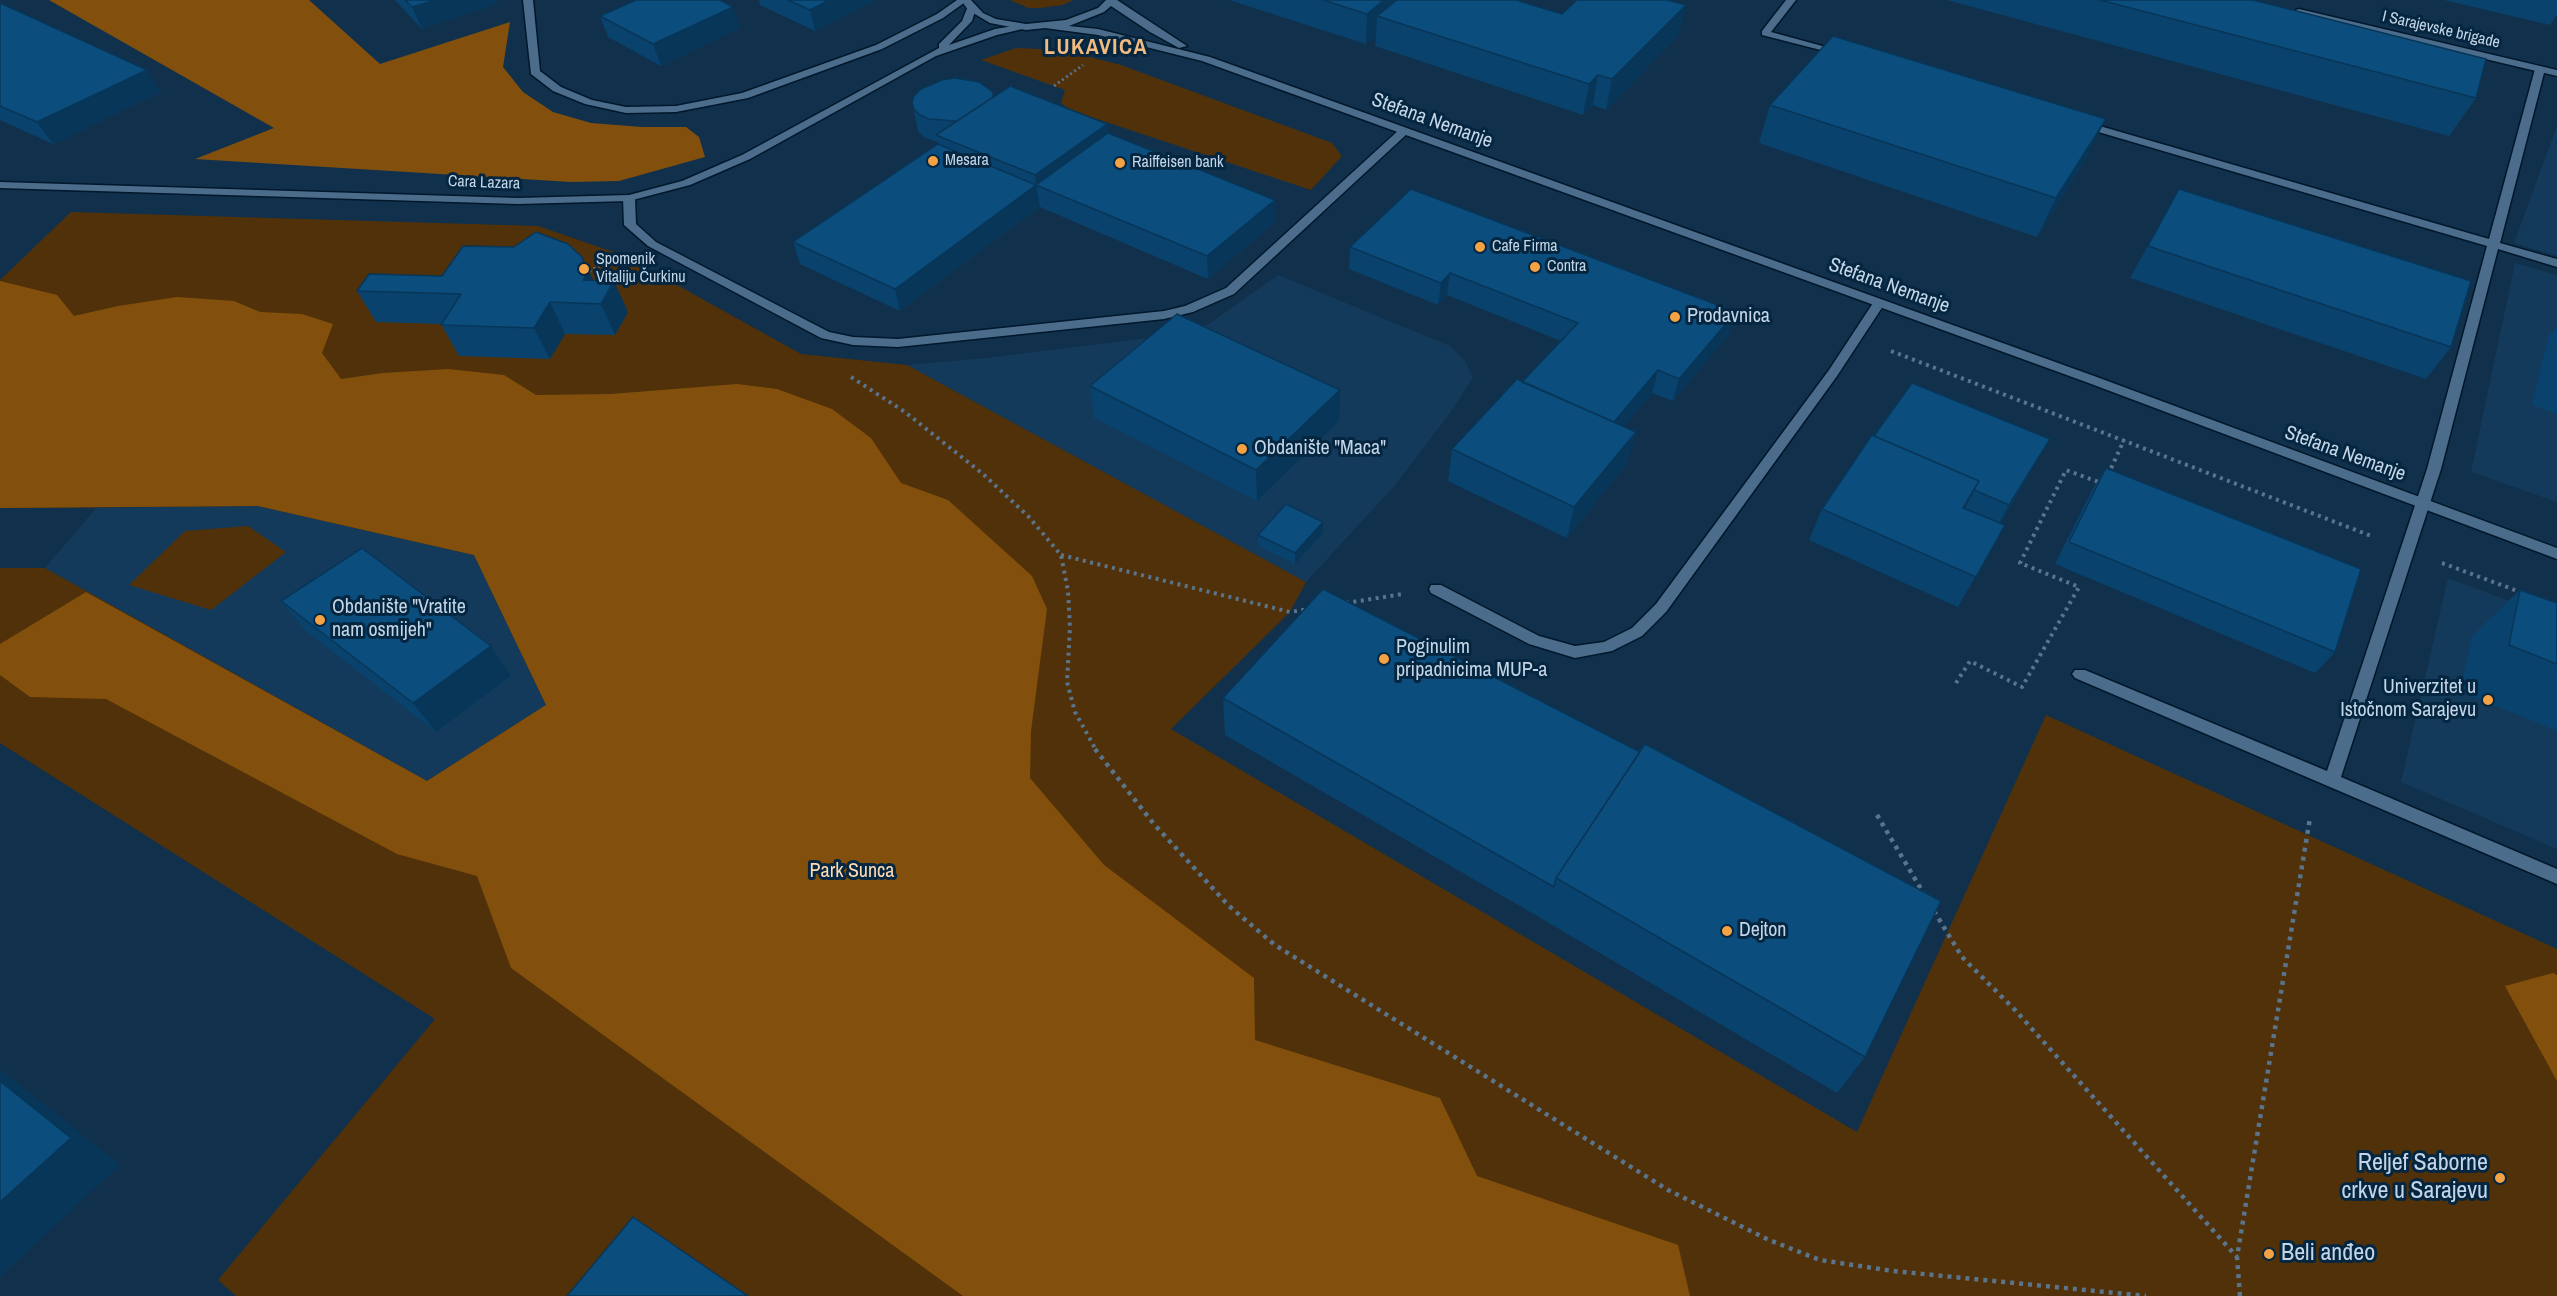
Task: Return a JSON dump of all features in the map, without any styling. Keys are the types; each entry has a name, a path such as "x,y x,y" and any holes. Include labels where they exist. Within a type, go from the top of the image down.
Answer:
{"street":[{"path":"528,0 535,72 557,89 588,102 626,110 676,109 744,96 879,47 967,3 993,21 1026,27 1048,26 1087,17 1112,0"},
{"name":"Stefana Nemanje","path":"1112,0 1153,30 1206,59"},
{"path":"1791,0 1765,33 1856,59"},
{"name":"Cara Lazara","path":"932,54 967,21 967,3"},
{"name":"I Sarajevske brigade","path":"2284,8 2557,73"},
{"name":"Stefana Nemanje","path":"1048,26 1098,32 1206,59 1880,303 2557,554"},
{"name":"Cara Lazara","path":"0,185 518,201 629,198 686,183 746,157 932,54 995,32 1026,27"},
{"path":"2332,780 2423,504 2540,69"},
{"path":"2073,122 2557,263"},
{"path":"629,198 630,225 652,244 825,335 853,341 898,343 1164,315 1190,309 1230,291 1404,131"},
{"path":"1437,589 1534,640 1575,652 1607,647 1637,632 1661,608 1833,373 1880,303"},
{"path":"2080,674 2557,877"}],"path":[{"path":"1054,86 1088,62"},
{"path":"582,275 617,256"},
{"path":"1856,338 2525,594"},
{"path":"842,372 905,412 983,474 1028,516 1062,555 1070,627 1067,682 1075,712 1093,746 1160,831 1229,906 1275,945 1668,1190 1769,1240 1820,1260 1893,1271 2146,1296"},
{"path":"1956,683 1970,661 2022,687 2079,587 2020,563 2066,470 2103,484 2124,440"},
{"path":"1062,555 1290,612 1312,609"},
{"path":"1335,605 1437,589"},
{"path":"1877,815 1925,896"},
{"path":"2240,1296 2237,1257 2310,818"},
{"path":"1932,906 1962,957 2015,1010 2237,1257"}],"shaded area":[{"path":"2557,126 2557,256 2514,243"},
{"path":"2515,263 2557,275 2557,502 2471,472"},
{"name":"Obdanište \"Maca\"","path":"1278,275 1450,346 1465,361 1473,377 1450,413 1396,484 1306,582 907,365 986,358 1173,335 1209,324"},
{"name":"Obdanište \"Vratite nam osmijeh\"","path":"258,506 474,555 546,706 427,781 45,568 96,508"},
{"name":"Univerzitet u Istočnom Sarajevu","path":"2448,578 2557,619 2557,849 2401,782"}],"green space":[{"path":"49,0 309,0 380,64 510,22 503,67 523,92 553,112 591,123 642,127 686,127 699,137 705,157 619,181 571,182 195,159 274,128"},
{"path":"1010,0 1073,0 1063,5 1028,8"},
{"path":"1016,48 1063,50 1121,65 1332,143 1342,156 1311,190 1070,110 1061,103 1065,90 981,60"},
{"name":"Park Sunca","path":"71,212 538,226 625,256 801,354 907,365 1306,582 1290,612 1171,729 1857,1132 2046,715 2557,949 2557,1296 236,1296 218,1280 435,1019 0,743 0,568 45,568 427,781 546,705 474,555 258,506 0,508 0,280"},
{"path":"0,281 57,295 74,316 118,306 177,297 234,301 260,312 302,314 333,324 322,353 341,379 383,373 448,369 504,375 536,395 611,394 737,384 777,389 832,409 871,438 901,483 948,500 1032,576 1047,609 1031,731 1030,778 1104,865 1254,978 1255,1040 1440,1098 1477,1176 1678,1245 1690,1296 963,1296 511,968 477,876 397,854 106,699 30,697 0,675 0,644 86,592 427,781 546,705 474,555 258,506 0,508"},
{"path":"248,526 286,552 211,610 129,585 185,531"},
{"path":"2553,973 2557,975 2557,1081 2505,986"}],"building":[{"path":"405,0 436,0 412,7"},
{"path":"636,0 720,0 733,7 653,44 600,16"},
{"path":"788,0 829,0 810,10"},
{"path":"1323,0 1384,0 1367,14"},
{"path":"1397,0 1516,0 1562,14 1577,0 1667,0 1686,5 1612,79 1598,75 1589,84 1377,16"},
{"path":"2100,0 2253,0 2486,59 2476,98"},
{"path":"0,3 147,70 37,122 0,106"},
{"path":"1833,36 2106,119 2056,198 1770,105"},
{"path":"955,78 979,82 993,92 993,97 955,121 929,119 914,109 912,102 914,96 921,89 942,80"},
{"path":"1010,86 1107,124 1035,175 936,135"},
{"path":"1108,133 1275,200 1207,256 1036,185"},
{"path":"938,144 1036,185 895,289 793,242"},
{"path":"1411,189 1736,312 1679,379 1658,370 1614,422 1522,382 1578,323 1450,273 1441,283 1350,247"},
{"path":"2179,189 2471,281 2451,347 2148,246"},
{"path":"536,232 568,244 582,257 587,273 583,280 614,281 601,304 550,302 534,328 441,325 461,294 357,291 369,274 442,276 463,246 514,247"},
{"path":"1177,314 1340,390 1256,470 1090,386"},
{"path":"1517,379 1636,432 1574,507 1452,449"},
{"path":"1912,383 2050,439 2009,505 1974,490 1979,481 1874,436"},
{"path":"1872,435 1979,481 1963,508 2005,525 1976,577 1822,509"},
{"path":"2106,468 2361,569 2335,652 2069,542"},
{"path":"1286,504 1323,522 1295,553 1258,535"},
{"path":"362,548 491,646 413,703 281,601"},
{"path":"1323,589 1640,752 1556,878 1554,887 1223,698"},
{"path":"2520,590 2557,603 2557,664 2509,645"},
{"name":"Dejton","path":"1645,744 1941,901 1865,1057 1556,878"},
{"path":"0,1081 71,1138 0,1202"},
{"path":"633,1217 748,1296 567,1296"}],"place":[{"name":"Mesara","path":"933,161"},
{"name":"Raiffeisen bank","path":"1120,163"},
{"name":"Cafe Firma","path":"1480,247"},
{"name":"Contra","path":"1535,267"},
{"name":"Spomenik Vitaliju Čurkinu","path":"584,269"},
{"name":"Prodavnica","path":"1675,317"},
{"name":"Obdanište \"Maca\"","path":"1242,449"},
{"name":"Obdanište \"Vratite nam osmijeh\"","path":"320,620"},
{"name":"Poginulim pripadnicima MUP-a","path":"1384,659"},
{"name":"Univerzitet u Istočnom Sarajevu","path":"2488,700"},
{"name":"Dejton","path":"1727,931"},
{"name":"Reljef Saborne crkve u Sarajevu","path":"2500,1178"},
{"name":"Beli anđeo","path":"2269,1254"}],"district":[{"name":"LUKAVICA","path":"1096,48"}]}
